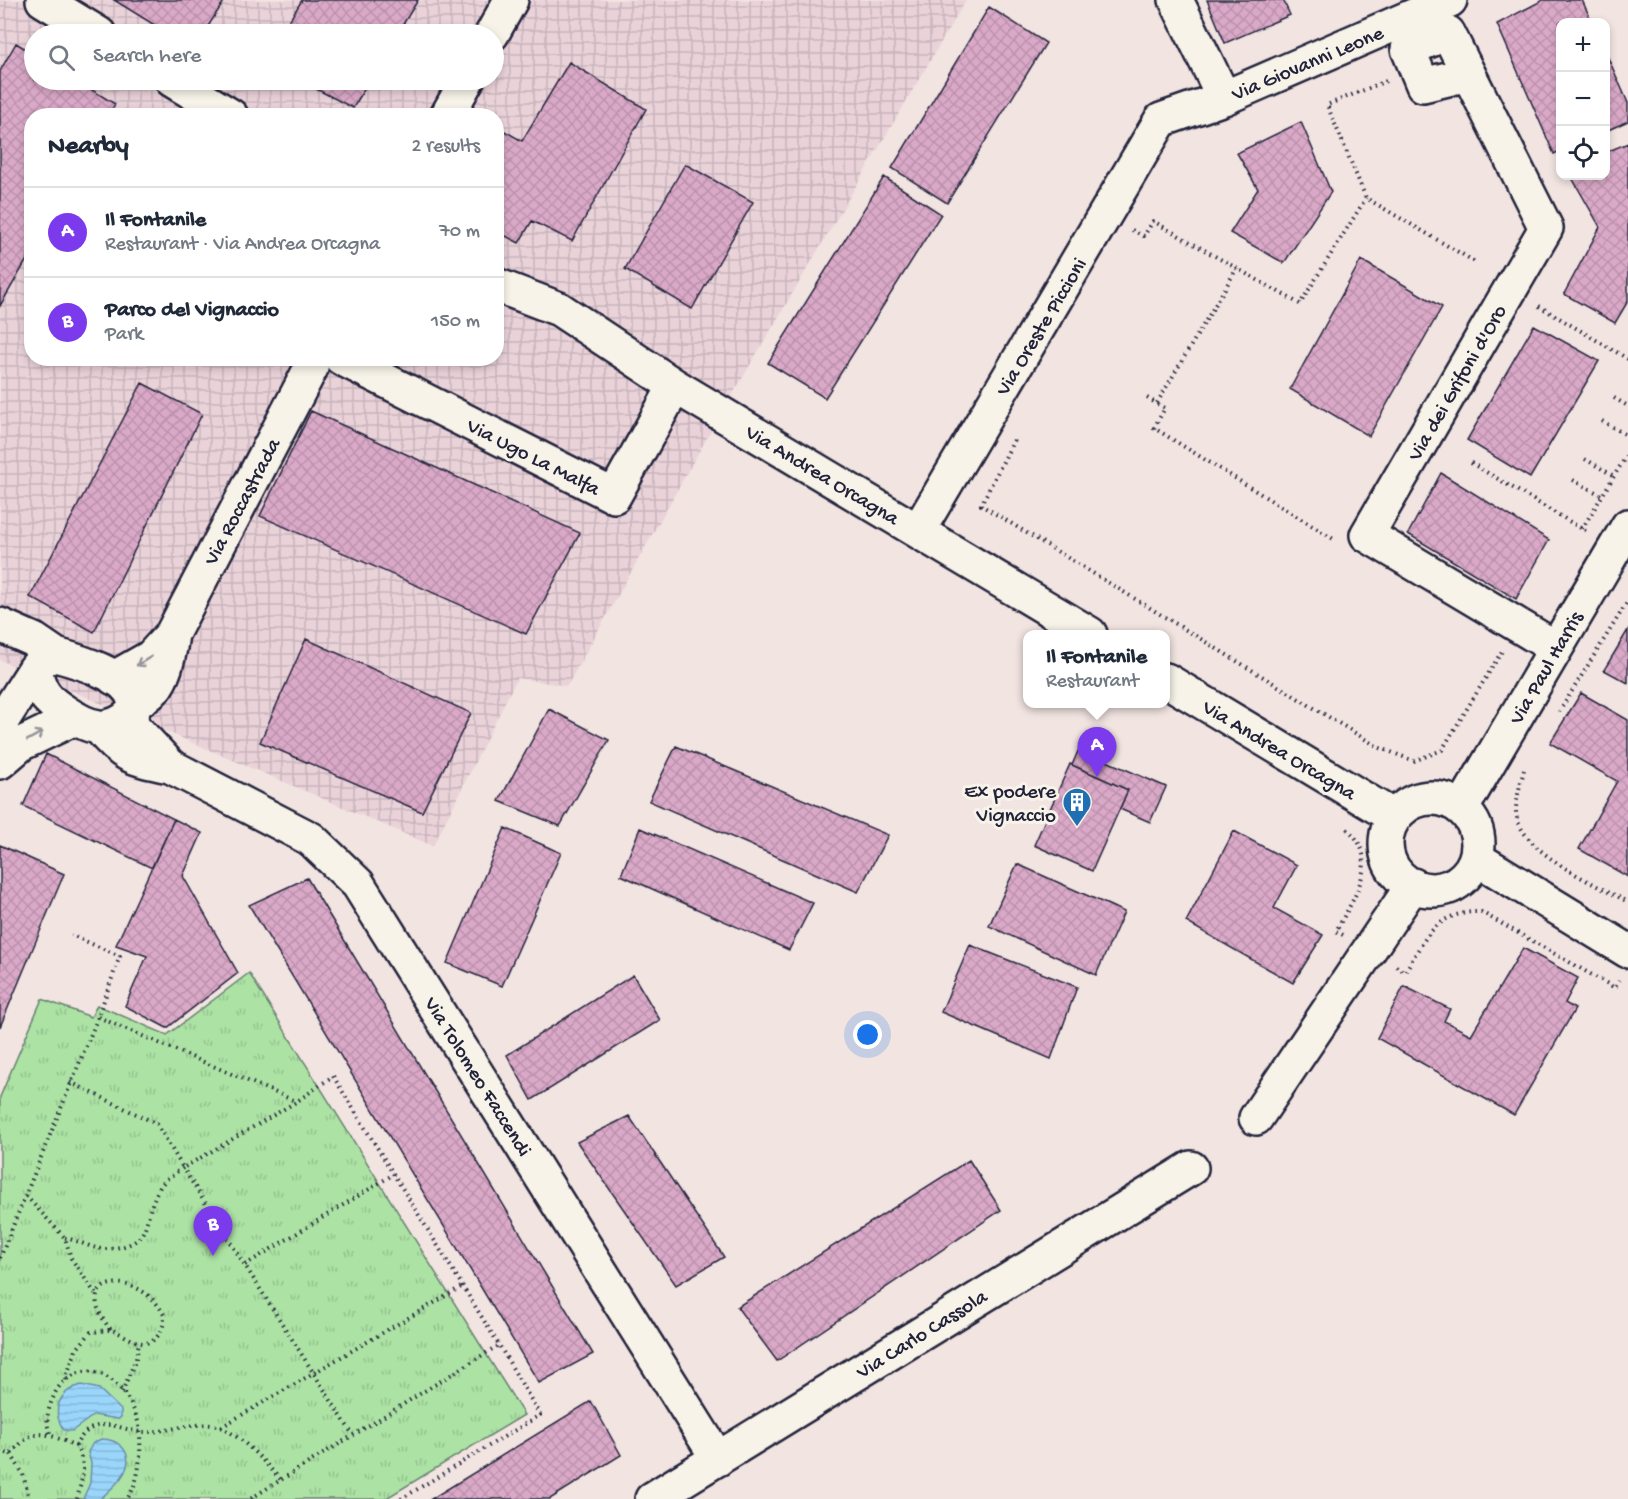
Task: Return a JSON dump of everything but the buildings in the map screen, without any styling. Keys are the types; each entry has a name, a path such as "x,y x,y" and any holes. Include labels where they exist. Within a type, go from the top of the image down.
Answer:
{"street":[{"path":"43,0 83,24"},
{"path":"498,24 511,0"},
{"path":"1176,0 1224,98"},
{"path":"1444,9 1408,49 1423,85 1468,74"},
{"name":"Via Giovanni Leone","path":"1161,120 1224,98 1444,9"},
{"name":"Via dei Grifoni d'Oro","path":"1444,9 1468,74 1546,228 1366,535 1556,648"},
{"path":"188,90 218,108"},
{"path":"451,108 461,90"},
{"name":"Via Oreste Piccioni","path":"918,531 1161,120"},
{"name":"Via Andrea Orcagna","path":"504,288 558,309 675,386 1083,630"},
{"name":"Via Andrea Orcagna","path":"504,306 558,309"},
{"name":"Via Roccastrada","path":"0,762 21,744 110,709 147,698 156,688 170,653 172,634 320,366"},
{"name":"Via Ugo La Malfa","path":"334,366 614,496 675,386"},
{"name":"Via Paul Harris","path":"1462,808 1621,537"},
{"path":"0,625 34,640 45,662 39,687 45,697 110,709"},
{"path":"45,662 87,664 110,709"},
{"path":"0,724 45,662"},
{"name":"Via Andrea Orcagna","path":"1170,682 1394,817"},
{"name":"Via Tolomeo Faccendi","path":"110,709 115,748 140,760 170,766 311,838 358,884 718,1459"},
{"path":"1434,797 1449,800 1462,808 1472,819 1477,831 1476,858 1463,877 1443,889 1427,890 1413,885 1400,876 1388,856 1388,832 1394,817 1419,799 1434,797"},
{"path":"1476,858 1626,962"},
{"path":"1256,1118 1413,885"},
{"name":"Via Carlo Cassola","path":"652,1499 1191,1167"}],"path":[{"path":"1393,78 1327,105 1366,198 1477,263"},
{"path":"1105,216 1144,236 1153,221 1300,304 1366,198"},
{"path":"1157,403 1237,268"},
{"path":"1510,289 1628,359"},
{"path":"1147,398 1165,408 1154,428 1345,546"},
{"path":"1614,398 1628,406"},
{"path":"1602,421 1628,436"},
{"path":"1014,440 981,505 1378,747 1414,761 1442,750 1506,645"},
{"path":"1582,529 1628,453"},
{"path":"1585,459 1614,476"},
{"path":"1471,464 1582,529 1621,537"},
{"path":"1573,480 1603,496"},
{"path":"1553,722 1628,601"},
{"path":"1529,761 1524,770 1516,812 1536,848 1562,866 1628,902"},
{"path":"1345,827 1353,834 1360,849 1364,880 1336,931 1405,972 1429,931 1447,918 1465,912 1481,912 1615,988 1626,962"},
{"path":"0,1258 98,1017 120,956 71,935"},
{"path":"98,1017 296,1102"},
{"path":"66,1238 104,1249 128,1246 138,1241 144,1235 158,1191 166,1179 296,1102 333,1076 540,1415 401,1499"},
{"path":"70,1083 157,1124 353,1435"},
{"path":"245,1266 394,1174"},
{"path":"26,1196 66,1238 71,1258 97,1296 99,1315 111,1330"},
{"path":"50,1433 47,1427 49,1407 64,1380 76,1350 91,1332 111,1330 140,1342 154,1340 164,1325 164,1315 153,1299 122,1282 112,1282 103,1287 97,1296"},
{"path":"76,1446 81,1436 91,1429 105,1425 140,1432 187,1426 221,1427 463,1286"},
{"path":"122,1392 136,1359 140,1342"},
{"path":"250,1499 499,1345"},
{"path":"64,1380 82,1372 95,1371 115,1382 133,1410 140,1432 137,1476 127,1499"},
{"path":"221,1427 252,1450 281,1480"},
{"path":"11,1454 26,1440 38,1433 50,1433 76,1446 85,1467 84,1478 76,1499"},
{"path":"0,1452 11,1454 23,1474 29,1499"}],"shaded area":[{"path":"0,0 966,0 698,453 567,686 517,678 433,846 0,660"}],"green space":[{"path":"249,973 524,1415 385,1499 0,1499 0,1097 42,999 91,1017 97,1005 167,1035"}],"water":[{"path":"82,1385 99,1389 121,1410 121,1417 118,1419 94,1415 72,1431 64,1430 58,1415 60,1402 68,1391"},
{"path":"101,1439 113,1441 123,1448 128,1462 126,1469 117,1483 100,1499 83,1499 90,1483 91,1463 88,1452 93,1443"}],"place":[{"name":"Il Fontanile","path":"1097,777"},
{"name":"Ex podere Vignaccio","path":"1077,828"},
{"name":"Parco del Vignaccio","path":"213,1256"}]}
